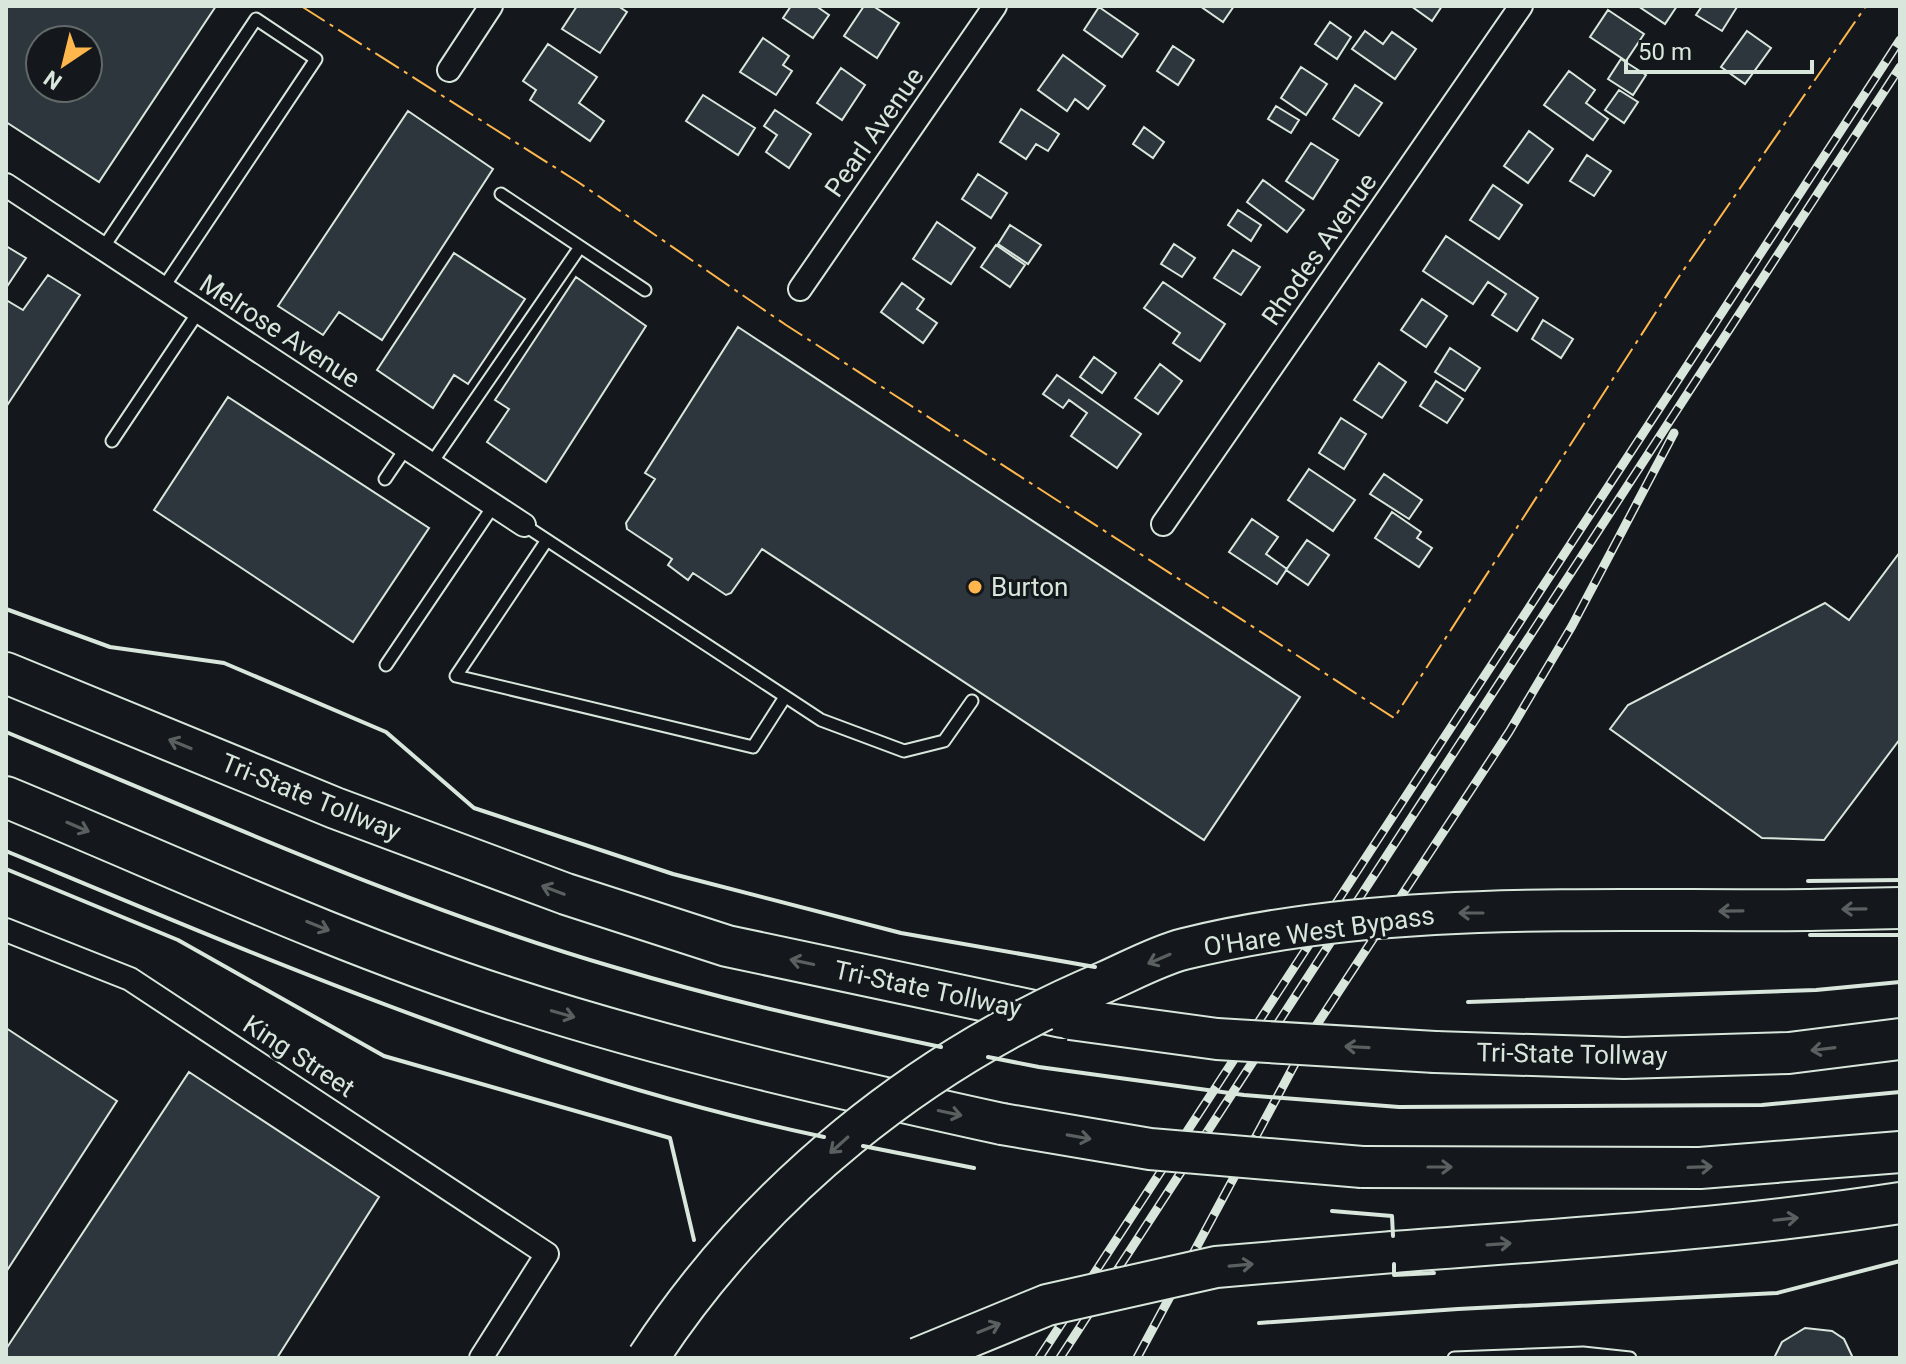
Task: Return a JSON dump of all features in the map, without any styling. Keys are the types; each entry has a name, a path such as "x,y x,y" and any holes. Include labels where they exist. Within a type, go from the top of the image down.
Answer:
{"highway":[{"name":"Tri-State Tollway","path":"6,673 335,808 595,904 727,946 1070,1019 1217,1039 1435,1052 1624,1058 1789,1053 1900,1039"},
{"path":"6,797 326,930 503,997 756,1070 1002,1124 1150,1149 1362,1167 1700,1168 1900,1152"},
{"name":"O'Hare West Bypass","path":"648,1358 686,1300 760,1215 851,1134 957,1056 1064,999 1181,950 1293,929 1442,913 1900,908"},
{"path":"918,1358 1047,1305 1216,1267 1653,1232 1823,1215 1900,1203"}],"street":[{"path":"449,70 491,6"},
{"name":"Pearl Avenue","path":"800,289 995,6"},
{"name":"Rhodes Avenue","path":"1163,524 1521,6"},
{"name":"Melrose Avenue","path":"6,185 524,525"},
{"name":"King Street","path":"6,930 130,979 547,1254 481,1358"}],"lane":[{"path":"103,248 256,19 316,59 163,288"},
{"path":"501,194 645,290"},
{"path":"431,464 580,247"},
{"path":"112,441 199,311"},
{"path":"385,479 406,448"},
{"path":"386,665 494,505"},
{"path":"524,525 821,720 904,751 944,741 972,701"},
{"path":"547,540 456,676 753,747 785,697"},
{"path":"1454,1358 1583,1353 1630,1358"}],"building":[{"path":"6,6 216,6 99,182 6,122"},
{"path":"577,6 618,6 627,12 600,53 562,29"},
{"path":"791,6 816,6 829,15 813,38 783,18"},
{"path":"864,6 873,6 899,23 877,58 844,36"},
{"path":"1200,6 1234,6 1223,22"},
{"path":"1411,6 1442,6 1432,21"},
{"path":"1638,6 1677,6 1665,24"},
{"path":"1702,6 1737,7 1722,31 1696,15"},
{"path":"1099,7 1138,34 1122,57 1084,30"},
{"path":"1608,10 1644,34 1626,61 1590,37"},
{"path":"1330,22 1351,37 1337,59 1315,44"},
{"path":"1365,31 1383,44 1392,32 1416,49 1395,79 1352,49"},
{"path":"1747,31 1771,48 1745,84 1721,67"},
{"path":"763,38 789,56 783,65 792,71 776,95 740,72"},
{"path":"548,44 597,77 579,103 604,121 590,141 530,100 536,90 523,81"},
{"path":"1173,46 1194,60 1178,85 1157,71"},
{"path":"1063,55 1105,86 1088,109 1075,99 1067,111 1038,90"},
{"path":"1621,59 1646,75 1633,95 1608,79"},
{"path":"1301,67 1327,84 1306,115 1281,98"},
{"path":"841,68 865,85 842,120 817,103"},
{"path":"1569,71 1595,90 1586,103 1608,119 1593,140 1544,105"},
{"path":"1355,85 1382,103 1359,136 1333,119"},
{"path":"1619,90 1638,102 1624,123 1605,110"},
{"path":"703,95 755,128 738,155 686,121"},
{"path":"1276,106 1299,120 1291,133 1268,119"},
{"path":"1021,109 1059,134 1048,151 1036,144 1026,159 1000,142"},
{"path":"775,110 811,134 789,168 766,152 777,135 764,126"},
{"path":"408,111 493,169 382,340 339,312 323,335 278,306"},
{"path":"1144,127 1164,142 1153,158 1133,144"},
{"path":"1529,131 1553,149 1528,183 1504,166"},
{"path":"1311,143 1338,160 1313,199 1286,181"},
{"path":"1587,155 1611,171 1594,196 1570,181"},
{"path":"978,174 1007,193 991,218 962,199"},
{"path":"1263,180 1304,210 1287,232 1247,202"},
{"path":"1493,185 1522,205 1499,239 1470,220"},
{"path":"1238,210 1261,225 1251,241 1228,225"},
{"path":"937,222 975,248 951,284 913,259"},
{"path":"1010,225 1041,245 1028,264 998,244"},
{"path":"1446,236 1538,298 1517,331 1492,315 1506,294 1488,282 1473,304 1423,271"},
{"path":"1174,244 1195,258 1182,277 1161,264"},
{"path":"996,245 1025,265 1010,287 981,267"},
{"path":"6,246 26,258 6,288"},
{"path":"1233,250 1260,267 1241,295 1214,278"},
{"path":"454,253 525,299 468,384 454,375 433,408 377,370"},
{"path":"48,275 80,295 6,407 6,300 23,310"},
{"path":"576,277 646,326 546,482 487,442 509,409 495,400"},
{"path":"1163,282 1225,324 1200,361 1173,343 1180,333 1144,308"},
{"path":"902,283 924,299 917,309 937,323 923,343 881,312"},
{"path":"1422,299 1447,316 1426,347 1401,330"},
{"path":"1543,320 1573,339 1561,358 1532,339"},
{"name":"Burton","path":"738,327 1300,697 1204,840 762,549 731,593 726,595 693,573 688,580 668,565 672,559 627,529 626,523 655,479 645,473"},
{"path":"1450,348 1480,368 1465,391 1435,372"},
{"path":"1094,357 1116,373 1102,393 1080,377"},
{"path":"1379,363 1406,382 1382,418 1354,400"},
{"path":"1160,364 1182,381 1158,414 1135,398"},
{"path":"1057,375 1141,434 1117,468 1071,436 1087,413 1069,400 1063,408 1043,394"},
{"path":"1436,381 1463,399 1447,423 1420,406"},
{"path":"228,397 429,528 353,642 154,510"},
{"path":"1341,418 1366,434 1344,469 1319,453"},
{"path":"1309,469 1355,500 1333,531 1288,500"},
{"path":"1384,474 1422,500 1409,519 1370,494"},
{"path":"1392,512 1421,532 1417,538 1432,548 1419,567 1375,538"},
{"path":"1252,519 1278,537 1266,554 1287,569 1277,584 1229,552"},
{"path":"1307,540 1329,555 1308,585 1286,570"},
{"path":"1900,552 1900,739 1824,840 1762,838 1610,729 1628,705 1825,603 1849,620"},
{"path":"6,1028 117,1101 6,1272"},
{"path":"189,1072 379,1197 277,1358 6,1358 6,1349"},
{"path":"1805,1328 1832,1331 1844,1339 1853,1358 1774,1358 1782,1342"}],"railway":[{"path":"1039,1358 1900,40"},
{"path":"1060,1358 1900,67"},
{"path":"1137,1358 1312,1032 1509,732 1572,626 1674,433"}],"wall":[{"path":"6,609 110,647 224,663 386,732 474,808 673,874 901,933 1095,967"},
{"path":"6,732 308,858 539,944 738,1001 941,1047"},
{"path":"6,851 307,974 510,1049 614,1083 824,1137"},
{"path":"6,869 178,940 384,1056 670,1138 694,1240"},
{"path":"1808,881 1900,880"},
{"path":"1810,935 1900,935"},
{"path":"1468,1002 1816,990 1900,982"},
{"path":"988,1057 1039,1067 1244,1095 1399,1107 1762,1105 1900,1092"},
{"path":"863,1146 974,1168"},
{"path":"1332,1211 1392,1216 1393,1236"},
{"path":"1259,1323 1458,1309 1777,1293 1900,1261"},
{"path":"1394,1264 1394,1275 1434,1273"}],"power":[{"path":"301,6 578,182 786,325 1394,718 1678,278 1866,6"}],"place":[{"name":"Burton","path":"975,587"}]}
